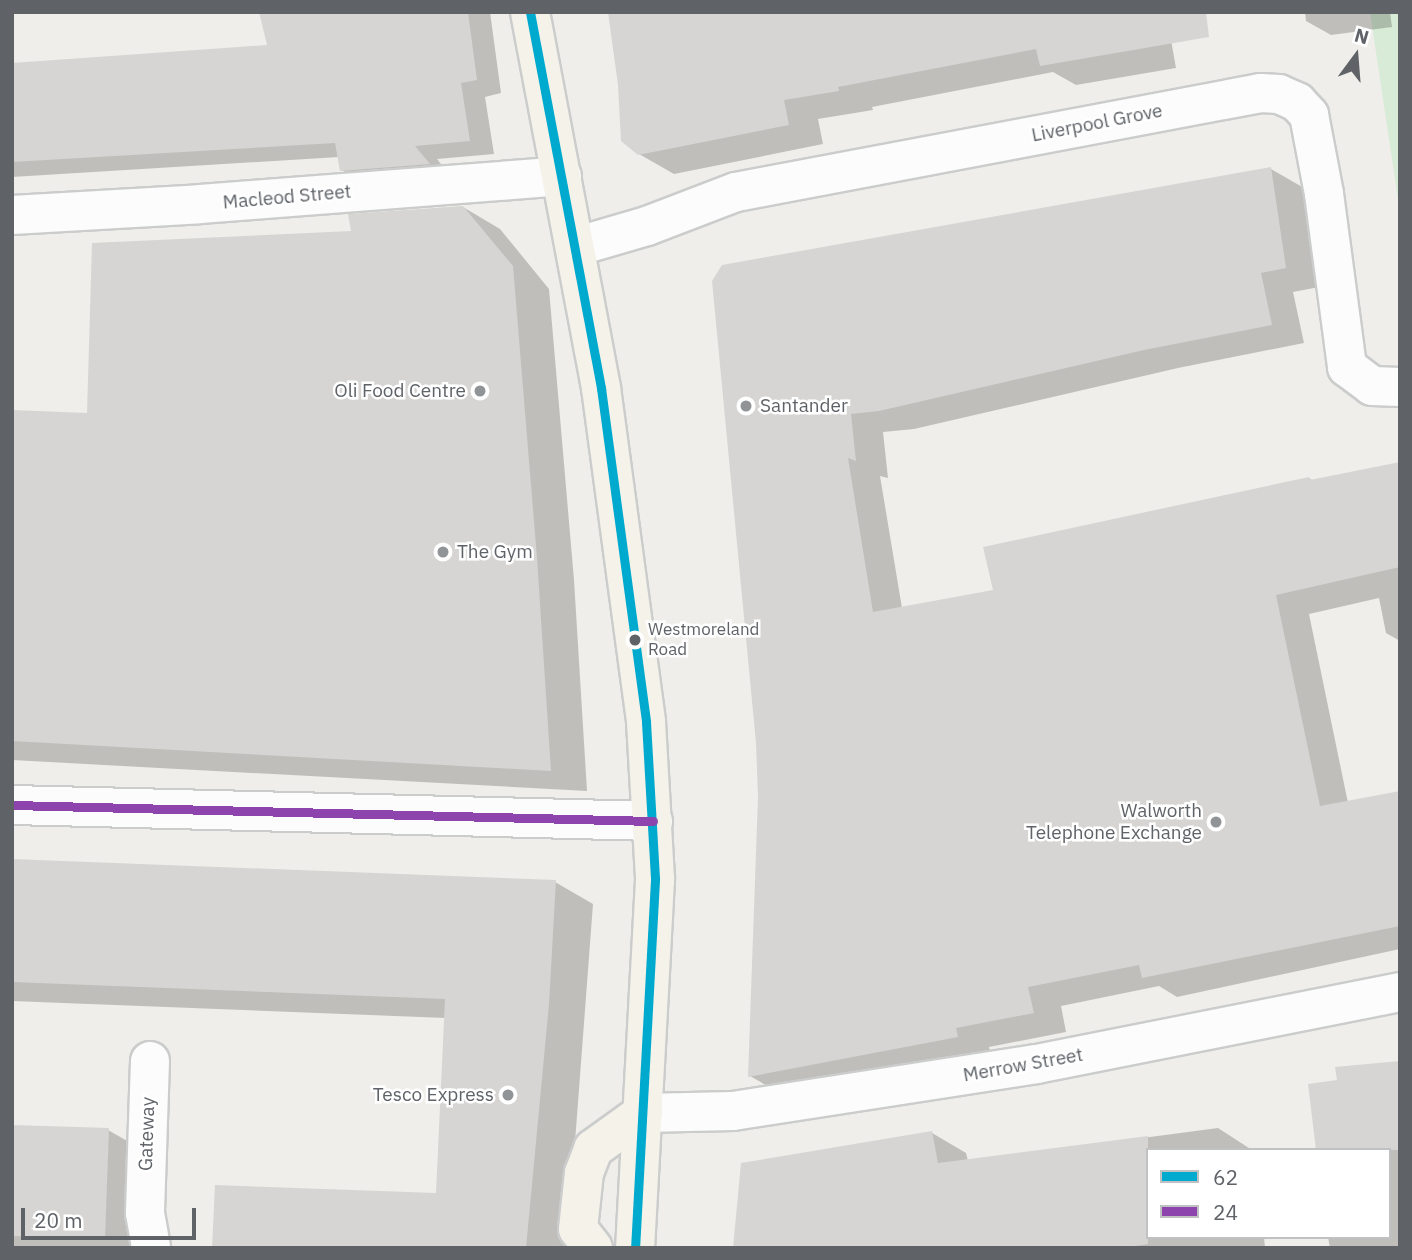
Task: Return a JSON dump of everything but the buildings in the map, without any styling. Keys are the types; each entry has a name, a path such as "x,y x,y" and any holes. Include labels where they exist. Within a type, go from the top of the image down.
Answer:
{"main road":[{"path":"530,12 601,388 646,722 653,821 653,936 635,1248"},
{"path":"593,1248 578,1229 584,1173 593,1149 643,1113"}],"street":[{"name":"Liverpool Grove","path":"575,247 648,226 736,192 1261,93 1279,94 1297,102 1309,116 1324,194 1347,368 1371,386 1400,387"},
{"name":"Macleod Street","path":"12,215 562,176"},
{"path":"12,806 653,821"},
{"name":"Merrow Street","path":"643,1113 733,1111 1037,1064 1400,992"},
{"name":"Gateway","path":"150,1061 145,1213 151,1248"}],"green space":[{"path":"1370,12 1400,12 1400,213"}],"transit line":[{"name":"62","path":"530,12 601,388 646,722 655,880 635,1248"},
{"name":"24","path":"12,805 653,821"}],"place":[{"name":"Oli Food Centre","path":"480,391"},
{"name":"Santander","path":"746,406"},
{"name":"The Gym","path":"443,552"},
{"name":"Westmoreland Road","path":"635,640"},
{"name":"Walworth Telephone Exchange","path":"1216,822"},
{"name":"Tesco Express","path":"508,1095"}]}
